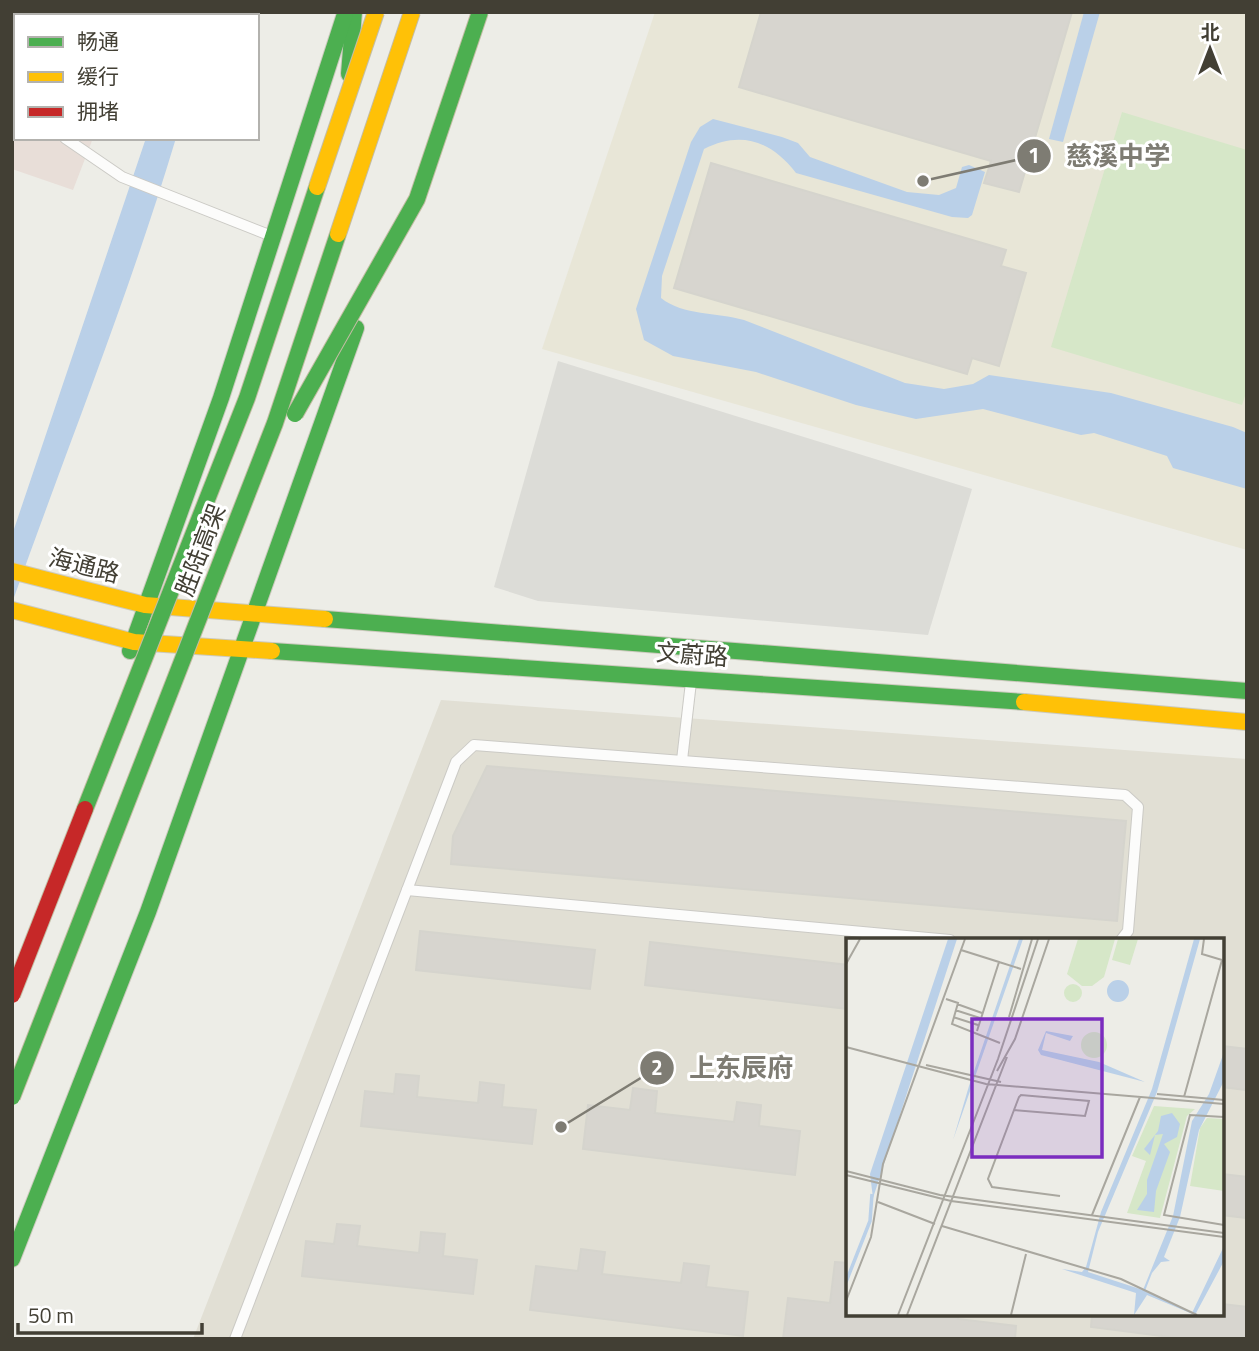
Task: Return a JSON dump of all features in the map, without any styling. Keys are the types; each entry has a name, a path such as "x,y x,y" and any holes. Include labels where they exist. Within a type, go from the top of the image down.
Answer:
{"main road":[{"path":"12,974 221,398 345,12"},
{"path":"347,101 354,12"},
{"name":"胜陆高架","path":"12,995 247,398 376,12"},
{"name":"胜陆高架","path":"12,1097 275,423 412,12"},
{"path":"12,1259 60,1145 244,648 254,613 388,239 463,12"},
{"path":"242,510 417,200 480,12"},
{"name":"海通路","path":"12,570 145,605"},
{"name":"文蔚路","path":"145,605 1247,691"},
{"path":"12,610 134,642"},
{"name":"文蔚路","path":"134,642 928,694 1247,722"}],"lane":[{"path":"68,140 122,177 273,237"},
{"path":"682,760 692,678"},
{"path":"235,1339 456,762 474,745 1125,795 1138,807 1128,931 1123,938"},
{"path":"407,890 928,938"}],"shaded area":[{"path":"12,12 140,12 14,14 14,140 92,140 73,190 12,169"},
{"path":"12,12 88,12 14,14 14,121"},
{"path":"655,12 1247,12 1247,550 542,349"},
{"path":"558,361 972,489 928,635 538,601 494,587"},
{"path":"441,700 1247,759 1247,1339 193,1339"}],"green space":[{"path":"1122,112 1247,150 1247,390 1242,405 1051,347"}],"water":[{"path":"1084,12 1100,12 1063,142 1049,139"},
{"path":"713,119 798,143 810,157 907,192 939,195 956,188 962,167 969,165 985,172 972,215 968,218 952,217 796,173 776,153 754,142 730,140 718,143 704,149 662,276 661,298 690,311 744,320 905,383 944,389 973,384 989,375 1111,393 1233,427 1247,433 1247,489 1173,468 1167,456 1094,433 1081,435 983,409 916,419 856,405 756,372 673,356 644,340 636,309 691,142 700,127"},
{"path":"145,140 175,140 118,313 12,603 12,535"}],"building":[{"path":"761,12 1072,12 1019,192 984,183 991,161 739,87"},
{"path":"711,163 1006,250 1001,266 1026,273 999,366 972,358 967,374 674,288"},
{"path":"487,766 1126,821 1117,921 451,864 453,836"},
{"path":"420,931 595,950 590,989 416,970"},
{"path":"650,942 846,965 846,1009 645,985"},
{"path":"1224,1046 1247,1049 1247,1090 1224,1087"},
{"path":"396,1074 419,1076 417,1097 478,1103 480,1082 504,1085 502,1107 536,1110 532,1144 361,1126 365,1091 394,1094"},
{"path":"633,1088 657,1091 655,1113 734,1122 737,1102 761,1105 759,1126 800,1131 795,1175 583,1149 588,1105 630,1110"},
{"path":"1224,1174 1247,1177 1247,1218 1224,1215"},
{"path":"337,1224 360,1226 357,1246 419,1253 421,1232 445,1234 443,1256 477,1260 473,1294 302,1276 306,1241 334,1244"},
{"path":"581,1249 605,1252 602,1274 681,1283 684,1263 709,1266 706,1287 748,1292 743,1336 530,1310 536,1266 578,1271"},
{"path":"835,1262 846,1263 846,1316 959,1316 958,1319 1016,1326 1015,1339 783,1339 788,1298 830,1303"},
{"path":"1224,1304 1247,1307 1247,1339 1185,1339 1091,1327 1092,1316 1224,1316"}],"traffic: fast":[{"path":"349,74 354,12"},
{"path":"295,414 417,199 480,12"},
{"path":"130,651 221,398 345,14"},
{"path":"85,809 247,398 317,187"},
{"path":"12,1097 275,423 338,234"},
{"path":"12,1259 148,912 356,328"},
{"path":"325,619 1247,691"},
{"path":"272,651 1024,702"}],"traffic: slow":[{"path":"317,187 376,12"},
{"path":"338,234 412,12"},
{"path":"12,571 145,605 325,619"},
{"path":"12,610 134,642 272,651"},
{"path":"1024,702 1247,722"}],"traffic: jam":[{"path":"12,995 85,809"}],"place":[{"name":"慈溪中学","path":"923,181"},
{"name":"上东辰府","path":"561,1127"}]}
